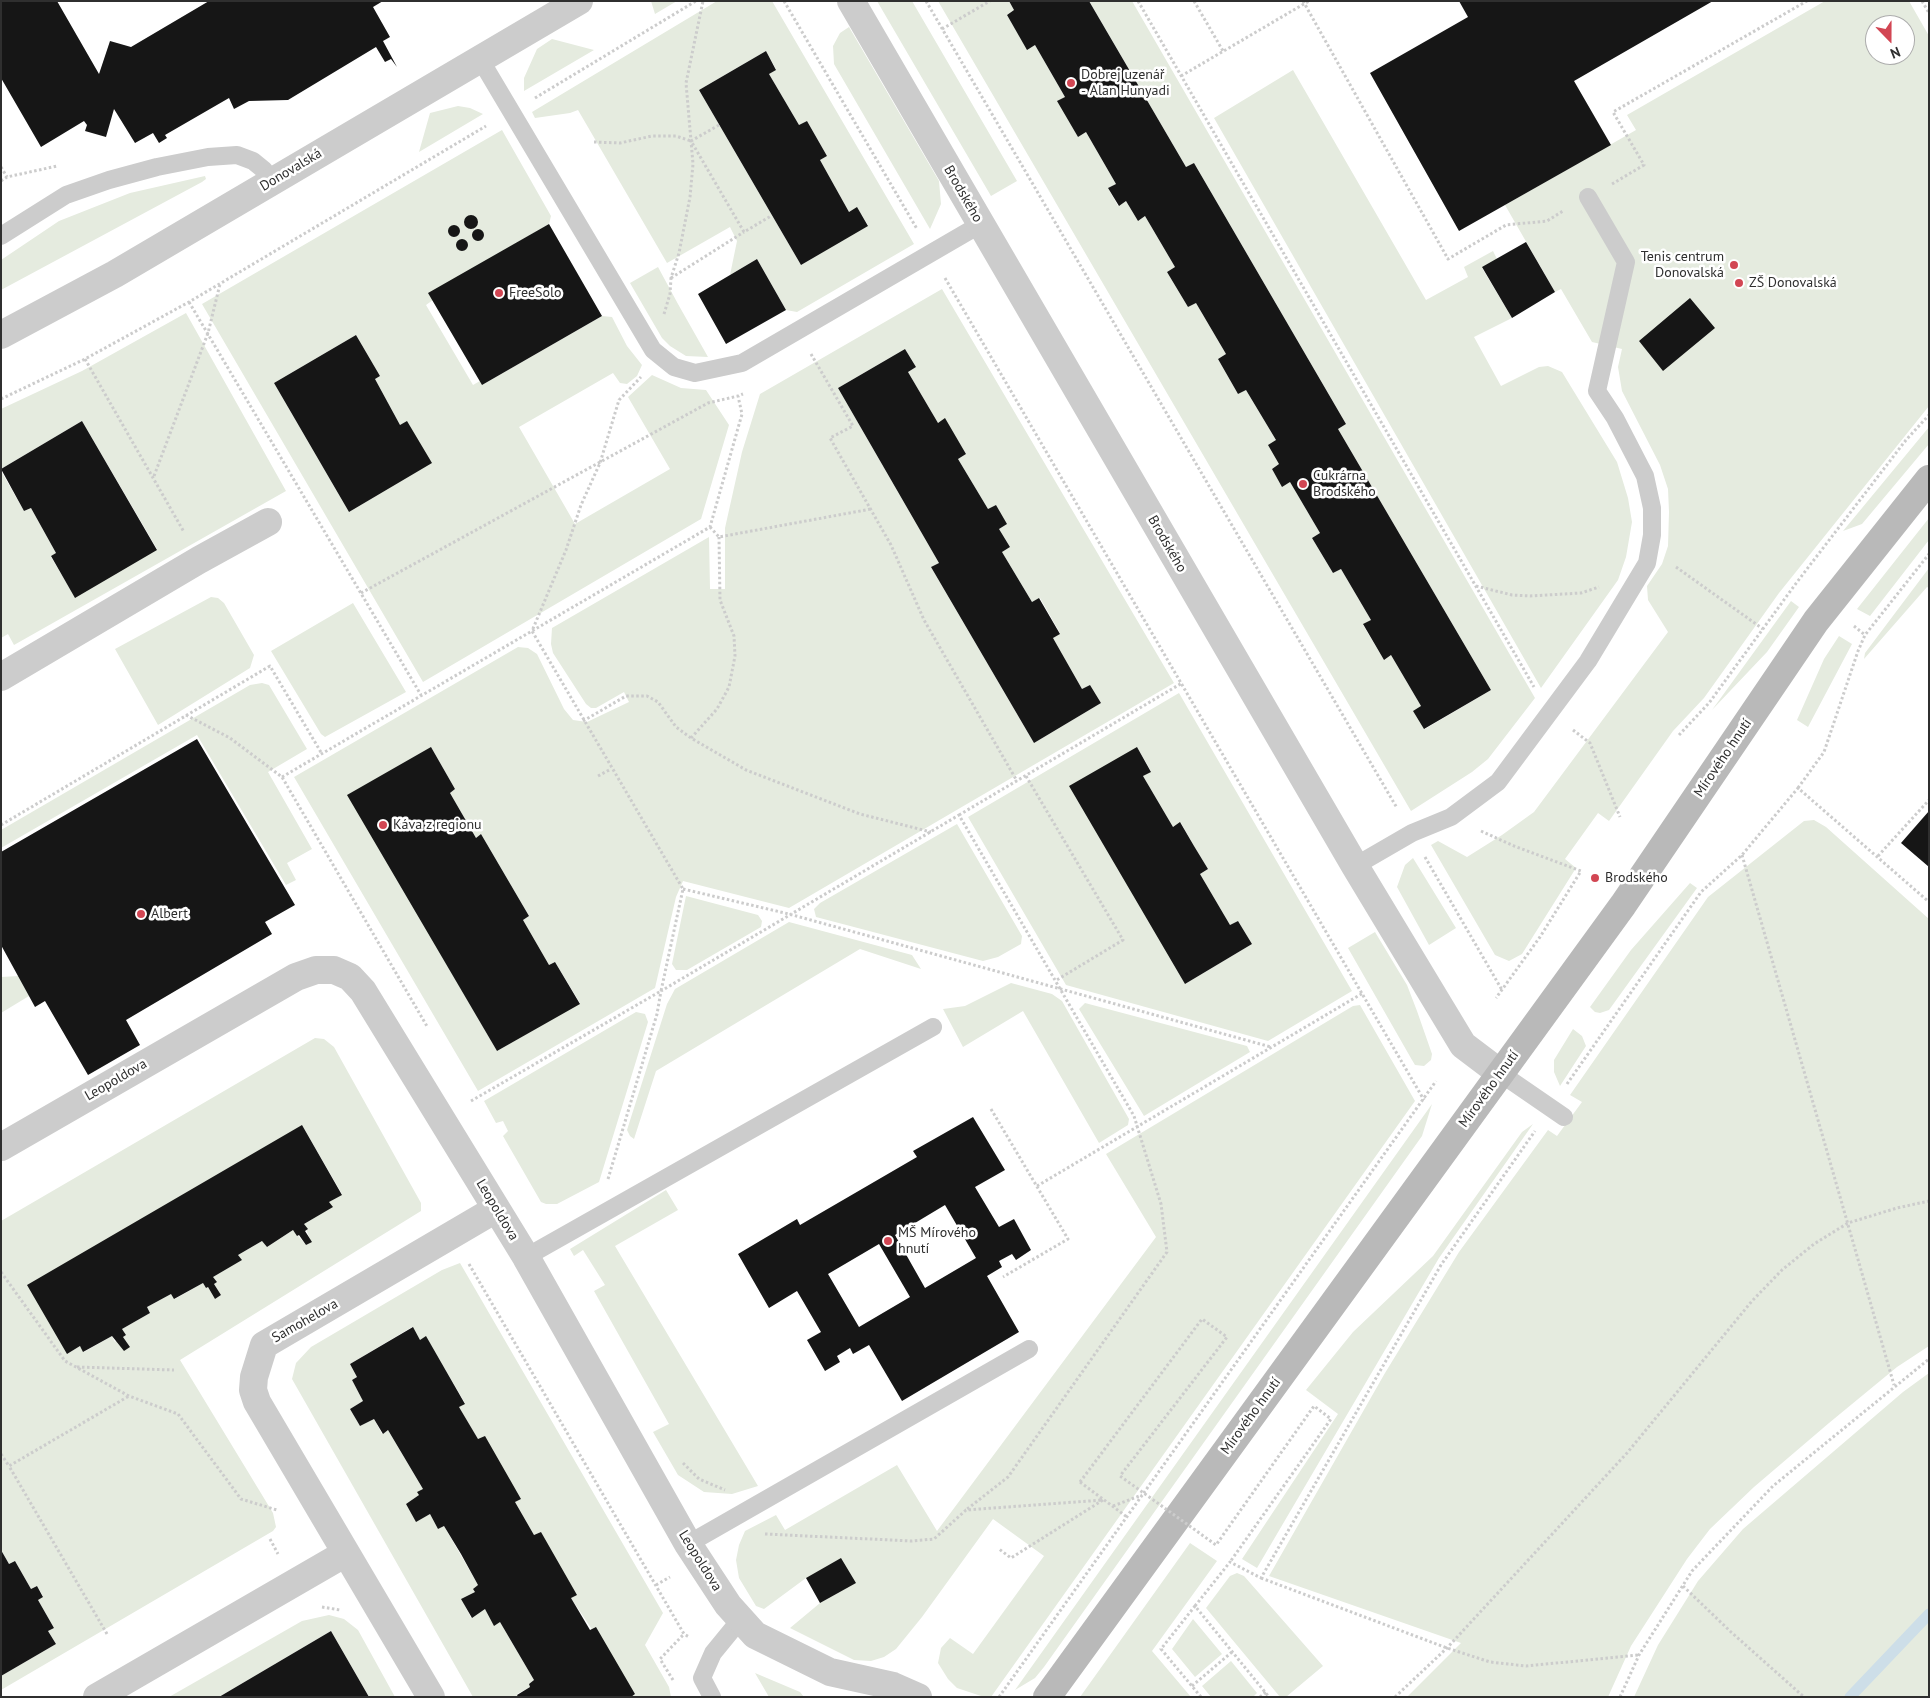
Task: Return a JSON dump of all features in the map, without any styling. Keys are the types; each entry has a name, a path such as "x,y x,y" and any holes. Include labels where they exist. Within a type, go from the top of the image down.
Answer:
{"main road":[{"name":"Mírového hnutí","path":"1047,1697 1623,905 1816,621 1929,479"}],"street":[{"name":"Donovalská","path":"1,335 115,274 579,1"},
{"name":"Brodského","path":"851,1 1355,866 1463,1044 1500,1073"},
{"path":"1,677 199,560 268,522"},
{"name":"Leopoldova","path":"1,1147 296,976 316,970 334,970 350,977 363,992 526,1257 693,1552 740,1620 755,1635 830,1672 889,1692 918,1697"},
{"name":"Samohelova","path":"431,1697 258,1402 253,1390 254,1377 264,1345 496,1209"},
{"path":"98,1697 346,1553"}],"lane":[{"path":"480,59 653,350 674,367 695,373 742,363 980,224"},
{"path":"1,236 66,195 109,180 165,165 208,157 237,155 253,161 272,182"},
{"path":"1355,866 1412,833 1451,817 1498,782 1588,661 1640,578 1647,563 1650,549 1652,508 1645,476 1615,418 1597,391 1626,262 1588,198"},
{"path":"526,1257 933,1027"},
{"path":"1500,1073 1564,1117"},
{"path":"693,1552 739,1517 1029,1350"},
{"path":"712,1697 702,1678 714,1653 740,1620"}],"path":[{"path":"1,400 85,359 189,302 696,1"},
{"path":"532,631 566,550 581,504 600,463 619,400 648,370 670,294 671,278 679,253 690,198 693,164 686,83 703,1"},
{"path":"784,1 1424,1100"},
{"path":"926,1 1502,990"},
{"path":"942,29 990,1"},
{"path":"1138,1 1538,693"},
{"path":"1194,1 1224,51"},
{"path":"1181,76 1309,1"},
{"path":"1303,3 1448,259 1506,225 1547,220 1644,165 1613,112 1807,1"},
{"path":"1922,1 1929,13"},
{"path":"691,141 719,126"},
{"path":"594,142 620,143 652,136 676,136 691,141 744,232"},
{"path":"1,167 7,177"},
{"path":"671,278 771,216"},
{"path":"153,477 208,333 220,283"},
{"path":"189,302 421,696"},
{"path":"802,358 819,349"},
{"path":"810,354 853,426 830,438 891,545 924,620 1018,781"},
{"path":"85,359 199,560"},
{"path":"361,594 708,403 738,396 746,392"},
{"path":"282,777 710,528 742,414 738,396"},
{"path":"1679,735 1709,703 1900,448 1929,415"},
{"path":"719,537 870,509"},
{"path":"691,738 717,710 729,687 735,656 732,630 720,600 719,537 710,528"},
{"path":"1650,549 1763,629"},
{"path":"1564,1089 1701,892 1742,855 1798,788 1824,752 1865,635 1929,554"},
{"path":"1476,586 1512,595 1530,596 1581,592 1607,584"},
{"path":"1849,622 1865,635"},
{"path":"532,631 682,889 657,1014 605,1188"},
{"path":"1,825 270,666 322,754"},
{"path":"466,1093 471,1101 959,816 1182,683"},
{"path":"583,721 626,696 647,696 658,702 676,727 691,738 746,770 860,814 931,832"},
{"path":"1550,712 1590,743 1620,816"},
{"path":"186,716 230,738 282,777 431,1033"},
{"path":"598,776 611,769"},
{"path":"1026,776 1123,940 1055,980"},
{"path":"1798,788 1929,902"},
{"path":"1878,856 1929,800"},
{"path":"678,1456 688,1470 700,1479 725,1490 747,1533 912,1541 934,1540 966,1510 1008,1477 1167,1252 1162,1204 1134,1116 959,816"},
{"path":"1451,817 1514,846 1581,871 1540,937 1496,998"},
{"path":"1742,855 1894,1385"},
{"path":"682,889 789,914 1271,1047"},
{"path":"1037,1186 1363,993"},
{"path":"999,1697 1436,1082"},
{"path":"991,1109 1068,1239 1003,1277"},
{"path":"1261,1578 1441,1265 1540,1125"},
{"path":"1395,1697 1447,1648 1627,1453 1752,1301 1782,1270 1814,1244 1848,1223 1897,1208 1929,1202"},
{"path":"469,1264 684,1634 660,1659 673,1682"},
{"path":"1,1272 55,1350 65,1361 129,1396 178,1414 241,1499 277,1510"},
{"path":"1127,1517 1080,1482 1202,1319 1227,1338 1120,1476 1216,1545 1314,1406 1331,1419 1230,1562 1161,1649 1201,1697"},
{"path":"1620,1697 1639,1655 1692,1571 1773,1486 1894,1385 1929,1359"},
{"path":"76,1367 174,1370"},
{"path":"9,1466 129,1396"},
{"path":"1,1454 107,1634"},
{"path":"1112,1506 1142,1495"},
{"path":"966,1510 1103,1500"},
{"path":"999,1549 1011,1558 1103,1500"},
{"path":"656,1585 693,1552"},
{"path":"1230,1562 1261,1578 1447,1648 1490,1662 1526,1666 1639,1655"},
{"path":"1683,1586 1804,1697"},
{"path":"317,1607 324,1606 347,1612"},
{"path":"1195,1606 1270,1697"},
{"path":"1192,1686 1232,1652"},
{"path":"1260,1697 1266,1692"}],"shaded area":[{"path":"651,1 677,1 655,14"},
{"path":"717,1 772,1 914,244 797,312 786,310 757,259 730,275 737,241 730,227 667,263 578,110 535,118 532,112","holes":["766,51 776,69 769,74 799,125 807,121 827,156 820,160 849,212 857,208 868,225 801,265 699,90"]},
{"path":"877,1 912,1 1017,181 991,196"},
{"path":"938,1 1009,1 1014,10 1007,15 1027,49 1035,45 1065,97 1058,101 1078,137 1086,132 1116,184 1108,188 1118,206 1126,201 1138,221 1145,216 1175,267 1167,272 1188,307 1196,303 1226,354 1218,359 1238,394 1246,390 1276,440 1279,464 1272,469 1282,486 1290,482 1320,533 1312,538 1333,573 1341,569 1371,620 1363,625 1384,660 1391,655 1421,706 1425,729 1491,690 1338,429 1346,424 1194,163 1186,167 1089,1 1132,1 1535,698 1488,759 1472,772 1411,811"},
{"name":"Tenis centrum Donovalská","path":"1825,1 1909,1 1929,36 1929,406 1779,593 1704,698 1673,731 1609,821 1598,813 1565,859 1576,868 1522,954 1509,961 1495,955 1431,845 1438,841 1467,857 1534,812 1668,632 1648,600 1647,586 1662,564 1668,546 1669,512 1668,489 1660,465 1622,391 1618,367 1622,349 1592,342 1561,289 1555,292 1505,205 1636,130 1627,115"},
{"path":"849,27 939,181 941,204 930,229 834,64 833,46 840,33"},
{"path":"552,39 594,50 524,91 524,78 537,49"},
{"path":"1293,70 1426,300 1468,277 1464,267 1493,251 1497,259 1482,268 1512,318 1474,337 1501,386 1539,367 1548,366 1562,372 1617,462 1628,498 1632,522 1626,557 1618,580 1541,688 1214,118"},
{"path":"458,106 470,108 483,114 419,152 430,113"},
{"path":"502,130 551,216 549,224 429,294 433,300 426,305 473,385 480,381 482,385 602,316 612,317 627,346 642,365 637,376 627,384 620,383 613,373 519,427 575,524 670,469 628,397 652,375 681,388 706,390 729,425 701,519 423,682 202,304","holes":["356,335 380,376 375,379 400,425 407,422 431,463 349,512 274,383"]},
{"path":"205,176 206,179 202,182 1,290 1,260 59,221 130,193"},
{"path":"658,267 708,357 686,356 670,346 662,338 630,283"},
{"path":"942,289 1174,683 789,908 683,881 676,897 655,988 478,1091 294,777 518,647 528,648 537,654 564,709 573,720 587,722 629,702 624,692 596,708 591,708 586,704 553,653 551,644 552,628 709,537 710,589 725,589 725,528 742,452 760,394","holes":["905,349 916,367 908,372 938,423 945,419 966,454 958,459 988,509 996,505 1006,524 999,529 1010,547 1002,552 1032,602 1040,598 1060,633 1053,638 1082,689 1090,685 1101,703 1034,743 931,567 939,563 838,388","431,747 455,789 450,793 476,838 481,834 529,916 523,920 549,965 555,962 580,1003 497,1051 423,923"]},
{"path":"186,313 286,491 14,645 8,634 1,638 1,471 24,511 31,508 56,553 51,557 75,597 157,549 82,421 1,469 1,409 82,371"},
{"path":"1929,427 1929,444 1862,524 1843,531"},
{"path":"1929,518 1929,540 1870,616 1857,609"},
{"path":"1929,568 1929,588 1927,587 1864,659 1865,653"},
{"path":"211,597 218,598 224,603 254,655 250,668 158,725 115,649"},
{"path":"1791,601 1799,607 1767,652 1712,710"},
{"path":"353,603 406,692 325,737 321,734 271,651"},
{"path":"1839,636 1852,644 1808,727 1797,720 1824,659"},
{"path":"262,683 269,685 307,749 268,772 312,849 287,863 296,880 286,885 197,735 1,848 1,830 250,685"},
{"path":"1179,693 1352,991 1268,1041 1066,985 968,817","holes":["1137,747 1151,771 1143,776 1173,827 1181,823 1208,869 1200,874 1230,925 1238,921 1252,944 1185,984"]},
{"path":"1814,820 1826,827 1929,919 1929,1346 1897,1367 1829,1423 1754,1487 1710,1529 1687,1559 1631,1646 1608,1697 1407,1697 1461,1643 1269,1576 1385,1373 1459,1252 1548,1130 1557,1136 1582,1102 1570,1095 1708,897 1804,821"},
{"path":"957,824 1022,936 1021,944 998,957 983,961 816,917 814,909 820,903"},
{"path":"1413,858 1456,928 1429,945 1397,887 1405,865"},
{"path":"1690,883 1697,888 1609,1010 1600,1013 1595,1012 1590,1007 1631,950"},
{"path":"686,896 758,915 762,921 761,927 687,970 676,970 672,964"},
{"path":"789,922 912,955 921,969 860,949 656,1071 634,1139 627,1130 667,1004 675,989"},
{"path":"1375,932 1407,985 1417,1011 1432,1054 1431,1060 1424,1066 1415,1065 1348,948"},
{"path":"19,976 29,996 1,1013 1,977"},
{"path":"1011,983 1052,994 1062,1001 1129,1119 1128,1125 1099,1143 1023,1011 963,1047 943,1009 965,1006"},
{"path":"1085,1003 1247,1046 1250,1052 1144,1116 1079,1009"},
{"path":"1360,1005 1415,1101 991,1697 984,1697 957,1688 948,1679 938,1663 941,1648 950,1638 973,1654 1044,1556 993,1519 922,1617 896,1649 884,1657 871,1661 854,1660 790,1628 820,1603 855,1583 806,1578 764,1609 756,1606 739,1578 736,1560 739,1545 745,1531 776,1515 785,1530 897,1465 937,1531 1156,1237 1106,1154 1353,1006"},
{"path":"636,1012 645,1014 648,1022 599,1182 557,1204 541,1202 503,1136 508,1131 503,1121 496,1123 484,1101"},
{"path":"1573,1029 1582,1036 1586,1046 1560,1086 1554,1072 1554,1060"},
{"path":"315,1038 324,1039 334,1047 421,1203 421,1211 180,1360 273,1513 276,1527 273,1531 1,1690 1,1676 56,1644 48,1631 54,1628 38,1600 43,1596 37,1586 31,1589 15,1561 9,1564 1,1550 1,1221","holes":["302,1125 342,1194 329,1202 332,1207 304,1224 311,1242 306,1245 293,1230 267,1247 262,1241 238,1255 241,1260 213,1277 217,1282 214,1284 221,1295 215,1299 208,1287 206,1288 203,1283 175,1299 171,1294 147,1307 150,1313 122,1329 126,1335 123,1337 130,1347 117,1340 115,1342 112,1336 84,1352 80,1346 67,1354"]},
{"path":"1432,1104 1422,1136 1044,1667 1035,1678 1015,1690"},
{"path":"1533,1124 1439,1258 1257,1568 1242,1559 1338,1414 1306,1390 1353,1332 1433,1256 1522,1132"},
{"path":"666,1190 678,1210 615,1246 758,1486 732,1494 704,1492 678,1475 653,1432 669,1424 594,1291 605,1285 583,1250 574,1256 570,1249"},
{"path":"460,1263 663,1613 645,1645 669,1687 671,1697 631,1697 635,1694 571,1598 541,1532 534,1535 515,1502 520,1499 478,1439 459,1407 465,1403 426,1337 420,1340 412,1327 350,1364 357,1377 352,1380 363,1401 350,1409 360,1426 374,1419 382,1434 388,1430 423,1489 419,1495 406,1504 416,1521 430,1514 438,1529 444,1526 478,1585 473,1589 475,1592 462,1599 471,1618 485,1609 500,1622 534,1680 529,1684 530,1687 517,1694 518,1697 473,1697 292,1379 296,1363 311,1347 442,1270"},
{"path":"1929,1373 1929,1697 1634,1697 1658,1645 1698,1581 1743,1529 1903,1392"},
{"path":"1190,1543 1217,1561 1152,1651 1191,1697 1080,1697"},
{"path":"1237,1573 1244,1576 1323,1666 1286,1697 1280,1697 1206,1608 1230,1576"},
{"path":"329,1615 344,1619 358,1630 395,1697 369,1697 331,1631 219,1697 169,1697 302,1621"},
{"path":"1193,1619 1222,1654 1195,1677 1172,1649"},
{"path":"1231,1661 1257,1693 1253,1697 1211,1697 1202,1686"},
{"path":"755,1673 800,1692 804,1697 769,1697"}],"building":[{"path":"1,1 57,1 99,74 110,41 131,47 209,1 383,1 373,7 390,37 383,41 397,67 391,59 385,62 376,47 288,100 249,101 234,109 229,98 165,135 167,138 159,143 153,133 135,143 114,109 106,137 85,131 87,125 84,121 41,147 1,78"},
{"path":"1009,1 1089,1 1186,167 1194,163 1346,424 1338,429 1491,690 1424,729 1413,711 1421,706 1391,655 1384,660 1363,624 1371,620 1341,569 1333,573 1312,538 1320,533 1290,482 1282,487 1272,469 1279,464 1268,445 1276,440 1246,390 1238,394 1218,359 1226,354 1196,303 1188,307 1167,272 1175,267 1145,216 1138,221 1126,201 1119,206 1108,188 1116,184 1086,132 1078,137 1057,101 1065,97 1035,45 1027,50 1007,15 1014,10"},
{"path":"1459,1 1713,1 1574,81 1611,145 1459,231 1370,73 1468,17"},
{"path":"766,51 776,70 769,74 799,125 807,121 827,156 820,160 849,212 857,207 868,226 801,265 699,90"},
{"path":"471,215 476,217 478,222 476,227 471,229 466,227 464,222 466,217"},
{"path":"549,224 602,316 482,385 428,293"},
{"path":"452,225 456,225 460,231 456,237 452,237 448,233 448,229"},
{"path":"476,229 480,229 484,235 480,241 476,241 472,237 472,233"},
{"path":"464,239 467,240 467,250 460,251 457,250 456,243 457,240"},
{"path":"1526,242 1555,292 1512,318 1482,267"},
{"path":"757,259 786,310 726,344 698,294"},
{"path":"1690,298 1715,328 1663,371 1639,341"},
{"path":"356,335 380,376 375,379 400,425 407,421 432,463 349,512 274,383"},
{"path":"905,349 916,367 908,372 938,423 945,418 966,454 958,459 988,509 996,505 1007,524 999,529 1010,547 1002,552 1032,602 1039,598 1060,634 1053,638 1082,689 1090,685 1101,703 1034,743 931,567 939,563 838,388"},
{"path":"82,421 157,550 75,598 51,556 56,553 31,508 24,511 1,469"},
{"name":"Albert","path":"197,739 295,905 265,922 272,934 126,1020 140,1045 88,1075 45,1001 35,1007 1,945 1,852"},
{"path":"431,747 455,789 450,793 476,838 481,834 529,916 523,920 549,965 555,962 580,1004 497,1051 347,795"},
{"path":"1137,747 1151,772 1143,776 1173,827 1180,822 1208,869 1200,874 1230,925 1238,921 1252,944 1185,984 1069,786"},
{"path":"1929,811 1929,867 1901,843"},
{"path":"973,1117 1005,1170 975,1187 999,1227 1014,1219 1031,1250 1016,1260 1012,1254 999,1261 1002,1267 987,1276 1019,1332 902,1401 869,1345 853,1354 850,1348 837,1356 840,1362 825,1371 807,1340 821,1332 797,1291 769,1308 738,1254 797,1219 800,1225 917,1157 913,1151","holes":["945,1205 976,1258 925,1288 895,1235","879,1244 910,1297 859,1327 828,1274"]},
{"path":"302,1125 342,1195 329,1202 333,1207 304,1224 308,1229 305,1231 312,1242 306,1245 293,1230 267,1247 262,1241 238,1255 242,1260 213,1277 217,1282 214,1284 221,1295 215,1299 208,1287 206,1288 203,1283 174,1299 171,1294 147,1307 150,1313 122,1329 126,1335 123,1337 130,1347 124,1351 112,1336 83,1352 80,1346 67,1354 27,1285"},
{"path":"413,1327 420,1340 426,1336 465,1404 459,1407 478,1439 485,1436 521,1499 515,1502 534,1535 541,1532 577,1595 571,1598 590,1630 596,1627 635,1694 631,1697 518,1697 517,1695 530,1687 529,1684 534,1680 500,1622 494,1626 485,1609 472,1618 461,1599 475,1592 473,1589 478,1585 461,1554 444,1526 438,1529 430,1514 416,1522 406,1504 419,1495 417,1492 423,1489 388,1430 383,1434 374,1419 360,1426 350,1409 363,1401 352,1380 357,1377 350,1364"},
{"path":"1,1550 9,1564 15,1561 31,1589 37,1586 43,1597 38,1600 54,1628 48,1631 56,1644 1,1676"},
{"path":"841,1558 856,1583 820,1603 806,1578"},
{"path":"331,1631 369,1697 219,1697"}],"waterway":[{"path":"1850,1697 1929,1614"}],"place":[{"name":"Dobrej uzenář - Alan Hunyadi","path":"1071,83"},
{"name":"Tenis centrum Donovalská","path":"1734,265"},
{"name":"ZŠ Donovalská","path":"1739,283"},
{"name":"FreeSolo","path":"499,293"},
{"name":"Cukrárna Brodského","path":"1303,484"},
{"name":"Káva z regionu","path":"383,825"},
{"name":"Brodského","path":"1595,878"},
{"name":"Albert","path":"141,914"},
{"name":"MŠ Mírového hnutí","path":"888,1241"}]}
